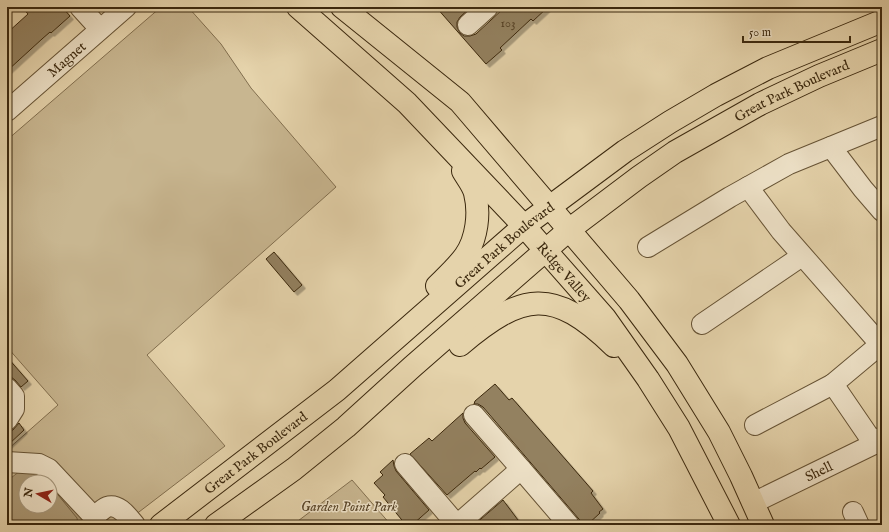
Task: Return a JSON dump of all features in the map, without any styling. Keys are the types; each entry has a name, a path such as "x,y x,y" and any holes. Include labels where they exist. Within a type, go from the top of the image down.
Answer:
{"main road":[{"name":"Ridge Valley","path":"298,7 406,103 433,130 524,226 605,318 680,428 729,525"},
{"path":"342,7 460,102 551,206 629,300 677,364 719,432 763,525"},
{"name":"Great Park Boulevard","path":"162,525 337,390 524,226 625,151 716,95 768,68 882,21"},
{"name":"Great Park Boulevard","path":"216,525 294,469 346,427 412,367 570,229 639,177 675,152 760,104 819,76 882,50"},
{"path":"288,429 454,269 470,248 474,239 477,221 477,203 475,192 469,180 433,130"},
{"path":"346,427 426,373 480,328 500,315 524,305 534,303 547,304 568,310 596,329 648,379"}],"street":[{"path":"80,7 100,29"},
{"name":"Magnet","path":"10,104 126,7"},
{"path":"468,25 488,7"},
{"path":"648,247 789,164 882,126"},
{"path":"831,147 882,211"},
{"path":"748,187 802,256 881,343 833,384 756,425"},
{"path":"702,324 802,256"},
{"path":"833,384 878,441"},
{"path":"7,388 14,396 14,409 7,420"},
{"path":"474,415 569,525"},
{"name":"Shell","path":"753,503 878,441"},
{"path":"7,462 39,464 49,470 95,521 107,507 114,506 121,510 135,525"},
{"path":"405,464 457,525 521,469"}],"green space":[{"path":"161,7 188,7 221,44 251,88 336,187 147,355 225,446 122,525 7,525 7,450 58,405 7,347 7,140"},
{"name":"Garden Point Park","path":"352,480 391,525 294,525 294,524"}],"water":[{"path":"20,471 41,472 43,474 18,474 18,514 58,514 58,491 81,516 82,525 7,525 7,481"}],"building":[{"path":"22,7 62,7 70,16 7,71 7,33 28,14"},
{"path":"436,7 471,7 460,17 457,22 457,27 460,33 464,36 470,36 476,34 505,7 548,7 533,21 531,19 500,48 502,50 486,64"},
{"path":"274,252 302,285 294,292 266,259"},
{"path":"7,357 28,381 21,387 11,377 7,377"},
{"path":"495,384 509,400 512,398 593,491 591,493 603,509 587,525 584,525 483,407 478,404 474,404 475,401"},
{"path":"463,413 465,423 495,457 481,469 480,468 476,472 475,471 447,495 410,454 429,438 432,441"},
{"path":"19,423 24,430 7,446 7,431 13,430"},
{"path":"393,460 396,471 429,510 412,525 406,525 383,497 385,495 374,483 383,475 380,472"},
{"path":"503,500 518,520 512,525 474,525"}]}
